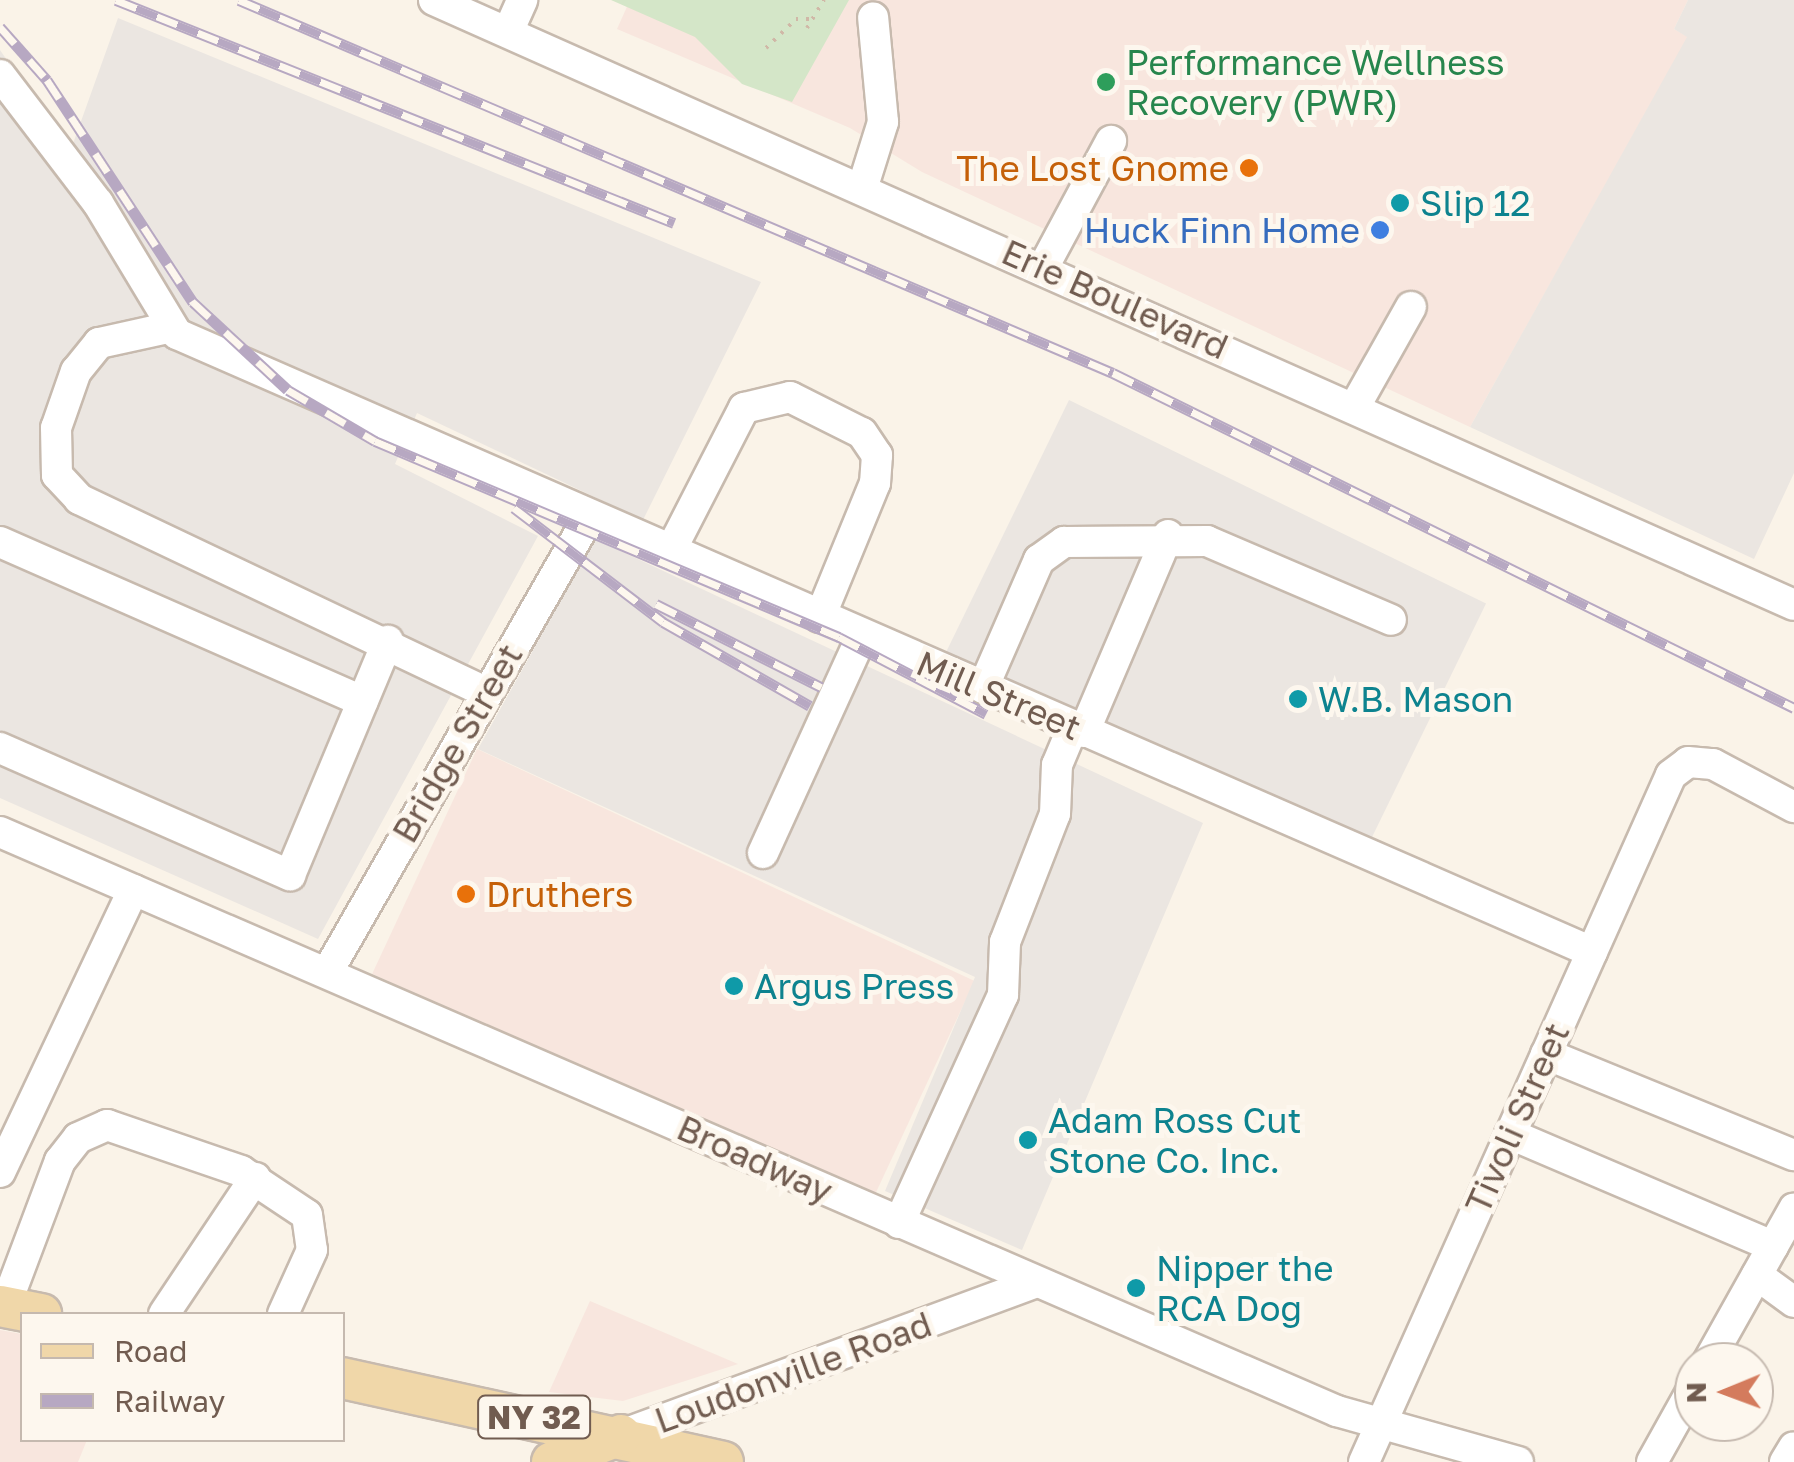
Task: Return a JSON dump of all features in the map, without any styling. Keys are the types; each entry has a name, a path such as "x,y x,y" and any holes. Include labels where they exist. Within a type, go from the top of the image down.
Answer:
{"main road":[{"name":"NY 32","path":"345,1379 621,1435 724,1462"},
{"name":"Loudonville Road","path":"552,1462 621,1435"}],"street":[{"name":"Erie Boulevard","path":"434,0 1044,266 1794,604"},
{"path":"508,32 522,0"},
{"path":"863,186 882,122 873,17"},
{"path":"0,75 98,203 172,326 98,343 76,370 56,428 58,475 80,499 388,642 486,692"},
{"path":"1044,266 1111,141"},
{"path":"1354,408 1410,307"},
{"name":"Mill Street","path":"172,326 589,517 1592,952"},
{"path":"670,552 744,408 790,397 862,432 877,455 876,483 820,618"},
{"name":"Bridge Street","path":"328,971 589,517"},
{"path":"899,1223 1003,995 1005,942 1054,814 1057,764 1079,729 1168,535"},
{"path":"983,688 1038,560 1064,542 1168,535 1207,541 1391,620"},
{"path":"0,542 363,701"},
{"path":"764,852 862,636"},
{"path":"0,748 290,875 388,642"},
{"name":"Tivoli Street","path":"1364,1462 1670,775 1688,762 1713,764 1794,807"},
{"name":"Broadway","path":"0,832 328,971 1035,1283 1378,1426 1518,1462"},
{"path":"0,1172 133,890"},
{"path":"1546,1054 1794,1155"},
{"path":"16,1309 60,1161 78,1138 107,1125 255,1178 314,1228 285,1312"},
{"path":"1510,1134 1773,1246"},
{"path":"165,1312 255,1178"},
{"path":"1719,1342 1794,1209"},
{"path":"1756,1275 1794,1302"},
{"name":"Loudonville Road","path":"621,1435 1035,1283"},
{"path":"1652,1462 1674,1423"},
{"path":"1785,1462 1794,1446"}],"path":[{"path":"808,28 824,0"},
{"path":"766,48 796,19 813,18"}],"shaded area":[{"path":"630,0 1688,0 1674,29 1688,37 1470,427 922,172 850,128 617,29"},
{"path":"1688,0 1794,0 1794,473 1754,559 1470,427 1687,37 1674,29"},
{"path":"118,18 761,282 643,520 417,413 395,464 538,536 318,939 0,798 0,50 70,152"},
{"name":"W.B. Mason","path":"1069,400 1486,603 1362,857 945,653"},
{"path":"595,539 1203,823 1022,1250 885,1191 975,977 478,749"},
{"path":"477,749 975,981 870,1206 372,974"},
{"path":"590,1301 738,1364 623,1401 549,1392"},
{"path":"0,1330 20,1334 20,1442 86,1442 78,1462 0,1462"}],"green space":[{"path":"611,0 849,0 792,102 742,84 695,37"}],"railway":[{"path":"116,0 674,223"},
{"path":"239,0 1113,373 1794,708"},
{"path":"0,27 47,80 193,302 288,390 375,441 839,637 986,714"},
{"path":"514,508 663,622 810,706"},
{"path":"656,604 821,687"}],"place":[{"name":"Performance Wellness Recovery (PWR)","path":"1106,82"},
{"name":"The Lost Gnome","path":"1249,168"},
{"name":"Slip 12","path":"1400,203"},
{"name":"Huck Finn Home","path":"1380,230"},
{"name":"W.B. Mason","path":"1298,699"},
{"name":"Druthers","path":"466,894"},
{"name":"Argus Press","path":"734,986"},
{"name":"Adam Ross Cut Stone Co. Inc.","path":"1028,1140"},
{"name":"Nipper the RCA Dog","path":"1136,1288"}]}
